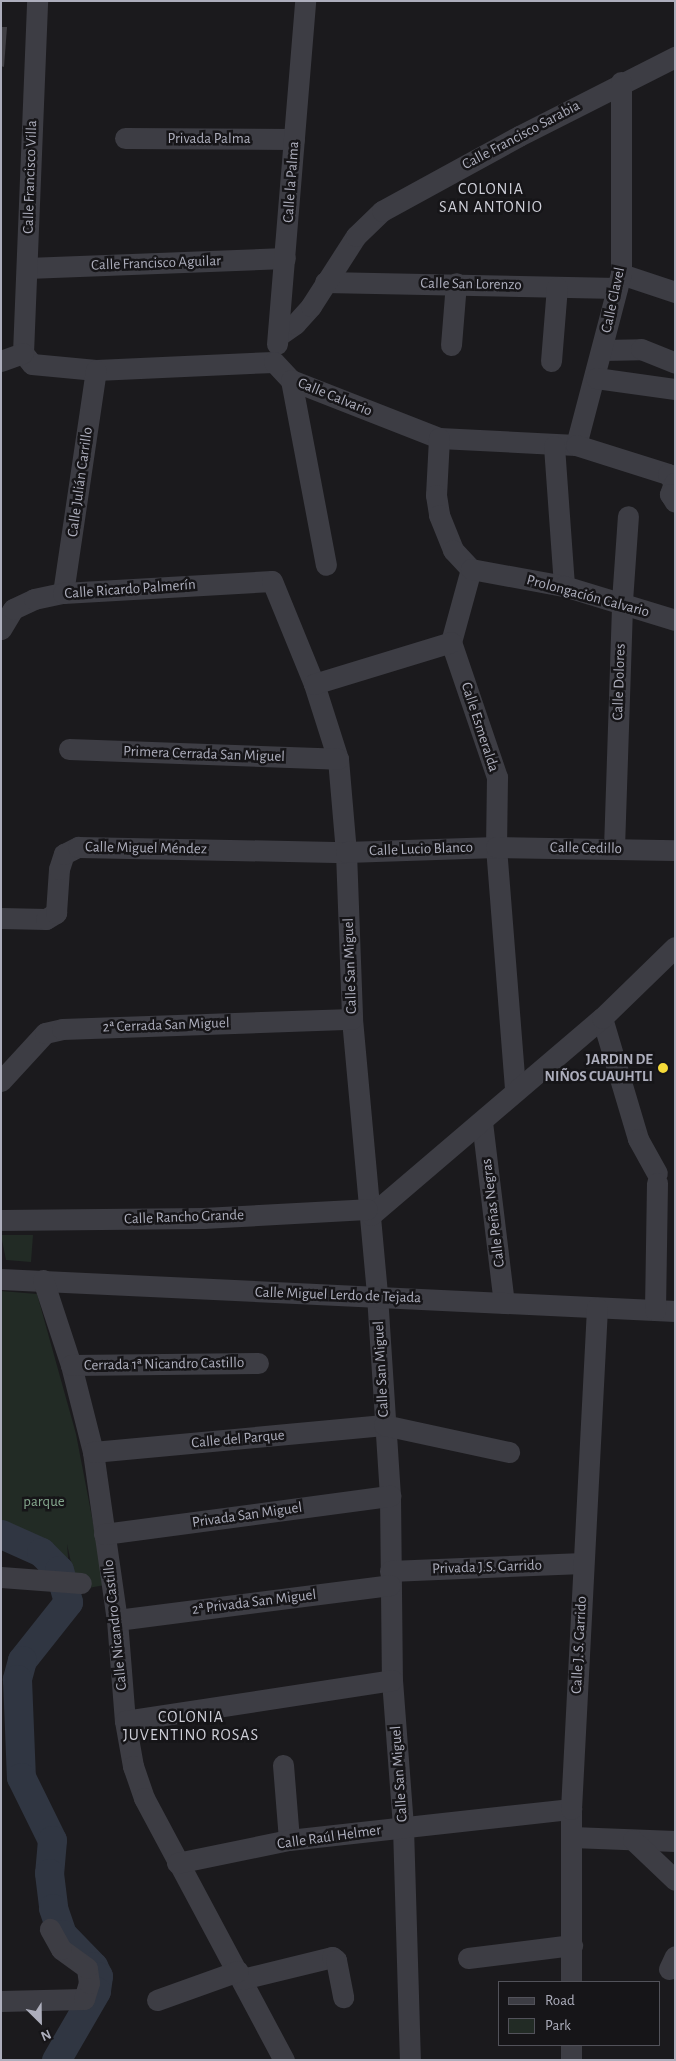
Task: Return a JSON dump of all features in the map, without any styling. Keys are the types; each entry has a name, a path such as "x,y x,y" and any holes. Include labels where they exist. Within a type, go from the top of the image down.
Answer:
{"street":[{"name":"Calle Francisco Villa","path":"11,357 26,268 37,1"},
{"name":"Calle la Palma","path":"274,362 285,258 305,1"},
{"name":"Calle Francisco Sarabia","path":"278,336 295,324 311,306 356,236 382,211 622,82 675,57"},
{"name":"Calle Clavel","path":"564,586 565,445 596,378 619,281 622,82"},
{"name":"Privada Palma","path":"125,138 294,139"},
{"name":"Calle Francisco Aguilar","path":"26,268 285,258"},
{"name":"Calle San Lorenzo","path":"325,282 456,283 557,287 619,281 675,292"},
{"path":"451,346 456,283"},
{"path":"551,361 557,287"},
{"path":"602,350 641,349 675,362"},
{"path":"11,357 32,364 96,370 274,362"},
{"name":"Calle Calvario","path":"274,362 291,380 438,438 565,445 668,474 674,483 670,494 675,502"},
{"name":"Calle Julián Carrillo","path":"63,593 96,370"},
{"path":"596,378 675,389"},
{"path":"291,380 326,565"},
{"path":"314,684 451,642 472,569 453,550 439,515 436,495 438,438"},
{"name":"Calle Dolores","path":"614,848 622,601 628,516"},
{"name":"Prolongación Calvario","path":"472,569 564,586 622,601 675,620"},
{"name":"Calle Ricardo Palmerín","path":"3,621 13,609 27,602 63,593 272,581"},
{"name":"Calle San Miguel","path":"272,581 314,684 338,760 346,852 352,1019 377,1295 390,1496 392,1680 403,1827 410,2060"},
{"name":"Calle Esmeralda","path":"451,642 497,777 496,847 515,1091"},
{"name":"Primera Cerrada San Miguel","path":"69,749 338,760"},
{"name":"Calle Miguel Méndez","path":"1,918 46,919 56,913 59,869 64,854 78,847 346,852"},
{"name":"Calle Cedillo","path":"496,847 675,850"},
{"name":"Calle Lucio Blanco","path":"346,852 496,847"},
{"path":"369,1212 482,1122 515,1091 602,1018 675,947"},
{"path":"602,1018 638,1139 657,1178 665,1311"},
{"name":"2ª Cerrada San Miguel","path":"1,1081 38,1039 45,1034 62,1029 352,1019"},
{"name":"Calle Peñas Negras","path":"482,1122 504,1303"},
{"name":"Calle Rancho Grande","path":"1,1220 203,1218 369,1212"},
{"name":"Calle Miguel Lerdo de Tejada","path":"1,1279 377,1295 665,1311"},
{"name":"Calle Nicandro Castillo","path":"36,1280 71,1365 93,1452 117,1620 125,1721 133,1766 144,1798 177,1863 240,1975 284,2060"},
{"name":"Calle J. S. Garrido","path":"571,1981 571,1809 597,1308"},
{"name":"Cerrada 1ª Nicandro Castillo","path":"71,1365 258,1363"},
{"name":"Calle del Parque","path":"93,1452 384,1426 509,1452"},
{"name":"Privada San Miguel","path":"104,1534 390,1496"},
{"name":"Privada J.S. Garrido","path":"390,1578 583,1563"},
{"path":"1,1577 65,1581"},
{"name":"2ª Privada San Miguel","path":"117,1620 390,1578"},
{"path":"125,1721 392,1680"},
{"path":"282,1765 289,1840"},
{"name":"Calle Raúl Helmer","path":"177,1863 289,1840 571,1809"},
{"path":"572,1838 675,1841"},
{"path":"634,1840 675,1880"},
{"path":"1,2001 84,1999 89,1983 88,1968 61,1949 50,1929"},
{"path":"468,1958 572,1945"},
{"path":"157,2000 240,1975 332,1957 343,1997"},
{"path":"571,2046 571,2060"}],"green space":[{"path":"1,1235 33,1235 31,1262 6,1260"},
{"name":"parque","path":"1,1291 37,1294 76,1434 105,1585 77,1590 67,1544 69,1569 59,1570 41,1552 1,1534"}],"building":[{"path":"1,27 7,27 4,67 1,66"}],"waterway":[{"path":"1,1534 41,1552 59,1570 68,1602 22,1660 17,1679 21,1777 52,1840 49,1873 53,1908 62,1934 93,1966 98,1976 96,1991 56,2060"}],"place":[{"name":"JARDIN DE NIÑOS CUAUHTLI","path":"663,1068"}],"district":[{"name":"COLONIA SAN ANTONIO","path":"491,198"},
{"name":"COLONIA JUVENTINO ROSAS","path":"191,1726"}]}
